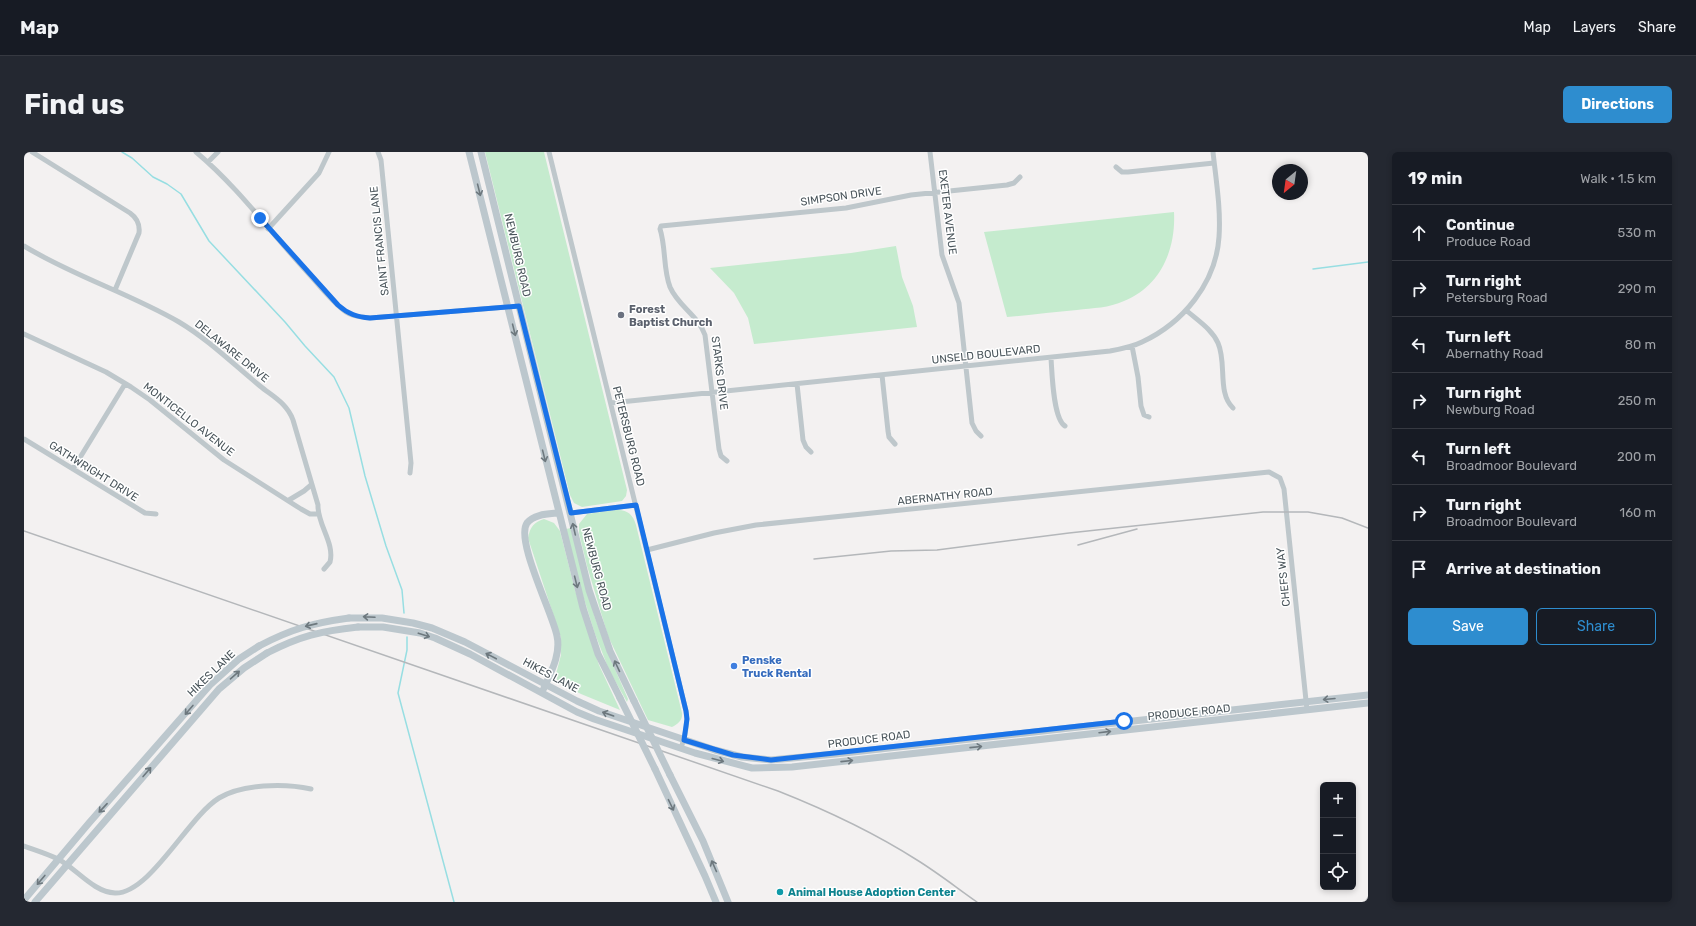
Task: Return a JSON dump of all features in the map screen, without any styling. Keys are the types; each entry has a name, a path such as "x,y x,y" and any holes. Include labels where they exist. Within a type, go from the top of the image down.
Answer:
{"street":[{"path":"32,152 130,213 136,219 139,233 115,290"},
{"path":"196,152 208,162 338,305 348,313 370,318 519,306"},
{"path":"208,162 218,152"},
{"path":"268,229 315,179 329,152"},
{"name":"SAINT FRANCIS LANE","path":"378,152 381,160 411,463 410,472"},
{"name":"NEWBURG ROAD","path":"469,152 558,513 583,608 598,654 655,769 716,902"},
{"name":"NEWBURG ROAD","path":"481,152 589,590 610,651 706,848 728,902"},
{"name":"PETERSBURG ROAD","path":"549,152 686,711 687,719 684,740 681,748"},
{"name":"EXETER AVENUE","path":"930,152 942,255 959,303 972,423 976,431 981,436"},
{"name":"UNSELD BOULEVARD","path":"611,403 1051,358 1110,351 1132,346 1158,334 1173,323 1186,310 1207,280 1215,260 1220,218 1213,152"},
{"path":"1116,167 1122,172 1128,172 1214,164"},
{"name":"SIMPSON DRIVE","path":"662,226 846,208 904,196 1014,183 1020,177"},
{"name":"STARKS DRIVE","path":"662,226 660,228 670,286 678,299 698,319 705,335 719,449 721,456 727,461"},
{"name":"DELAWARE DRIVE","path":"24,246 76,274 115,290 168,316 203,338 260,386 284,404 293,420 318,506 317,514 322,523 331,555 330,562 324,569"},
{"path":"1186,310 1211,332 1218,344 1221,351 1225,396 1228,403 1233,408"},
{"name":"MONTICELLO AVENUE","path":"24,334 106,372 150,400 224,460 290,500 310,514 317,514"},
{"path":"1132,346 1138,377 1141,406 1144,415 1149,417"},
{"path":"1051,358 1057,416 1061,424 1065,426"},
{"path":"882,375 889,437 896,444"},
{"path":"73,469 125,384"},
{"path":"797,384 803,440 806,447 811,452"},
{"name":"GATHWRIGHT DRIVE","path":"24,439 145,513 156,514"},
{"name":"CHEFS WAY","path":"1247,474 1273,473 1280,478 1283,484 1307,710"},
{"name":"ABERNATHY ROAD","path":"647,550 714,533 756,525 1247,474"},
{"path":"290,500 311,485"},
{"path":"571,513 636,505"},
{"path":"541,694 557,655 557,635 527,552 525,530 527,524 532,518 558,513"},
{"name":"HIKES LANE","path":"24,900 210,685 239,660 259,646 294,629 331,620 349,618 382,618 432,628 465,642 545,685 599,711 684,740"},
{"name":"HIKES LANE","path":"35,902 66,864 219,689 244,668 267,653 306,635 358,627 382,627 420,633 470,654 541,694 594,719 681,748"},
{"name":"PRODUCE ROAD","path":"684,740 742,757 771,760 1368,695"},
{"name":"PRODUCE ROAD","path":"681,748 707,757 752,768 792,767 1368,703"},
{"path":"24,846 58,859 103,890 114,893 128,890 141,882 154,870 204,810 219,798 239,791 268,786 291,785 311,789"}],"green space":[{"path":"485,152 544,152 627,490 626,496 622,501 582,507 574,503 570,495"},
{"path":"1174,212 1172,239 1164,265 1148,286 1137,294 1124,301 1107,306 1007,317 984,232"},
{"path":"896,246 902,277 913,306 917,327 754,344 748,318 734,293 710,268 851,253"},
{"path":"623,510 629,513 636,525 682,713 680,722 672,727 648,720 608,636 587,566 579,533 579,524 587,514"},
{"path":"544,519 554,523 560,531 575,590 599,665 620,710 581,694 557,682 556,674 561,655 561,638 528,538 533,526"},
{"path":"571,528 595,618 628,699 627,702 609,670 595,634 580,586 566,529"}],"waterway":[{"path":"122,152 132,158 153,177 167,184 181,194 209,241 334,377 349,408 365,476 386,546 402,590 404,613"},
{"path":"1313,269 1368,262"},
{"path":"407,637 407,650 398,693 454,902"}],"railway":[{"path":"814,559 891,551 937,550 1069,533 1263,512 1308,512 1342,518 1368,528"},
{"path":"1078,545 1137,529"},
{"path":"24,531 778,791 814,806 883,840 925,865 977,902"},
{"path":"1365,902 1368,898"}],"place":[{"name":"Forest Baptist Church","path":"621,315"},
{"name":"Penske Truck Rental","path":"734,666"},
{"name":"Animal House Adoption Center","path":"780,892"}],"route":[{"path":"260,218 268,229 338,305 354,316 370,318 519,306 571,513 636,505 686,711 687,719 684,740 733,755 771,760 1124,721"}]}
